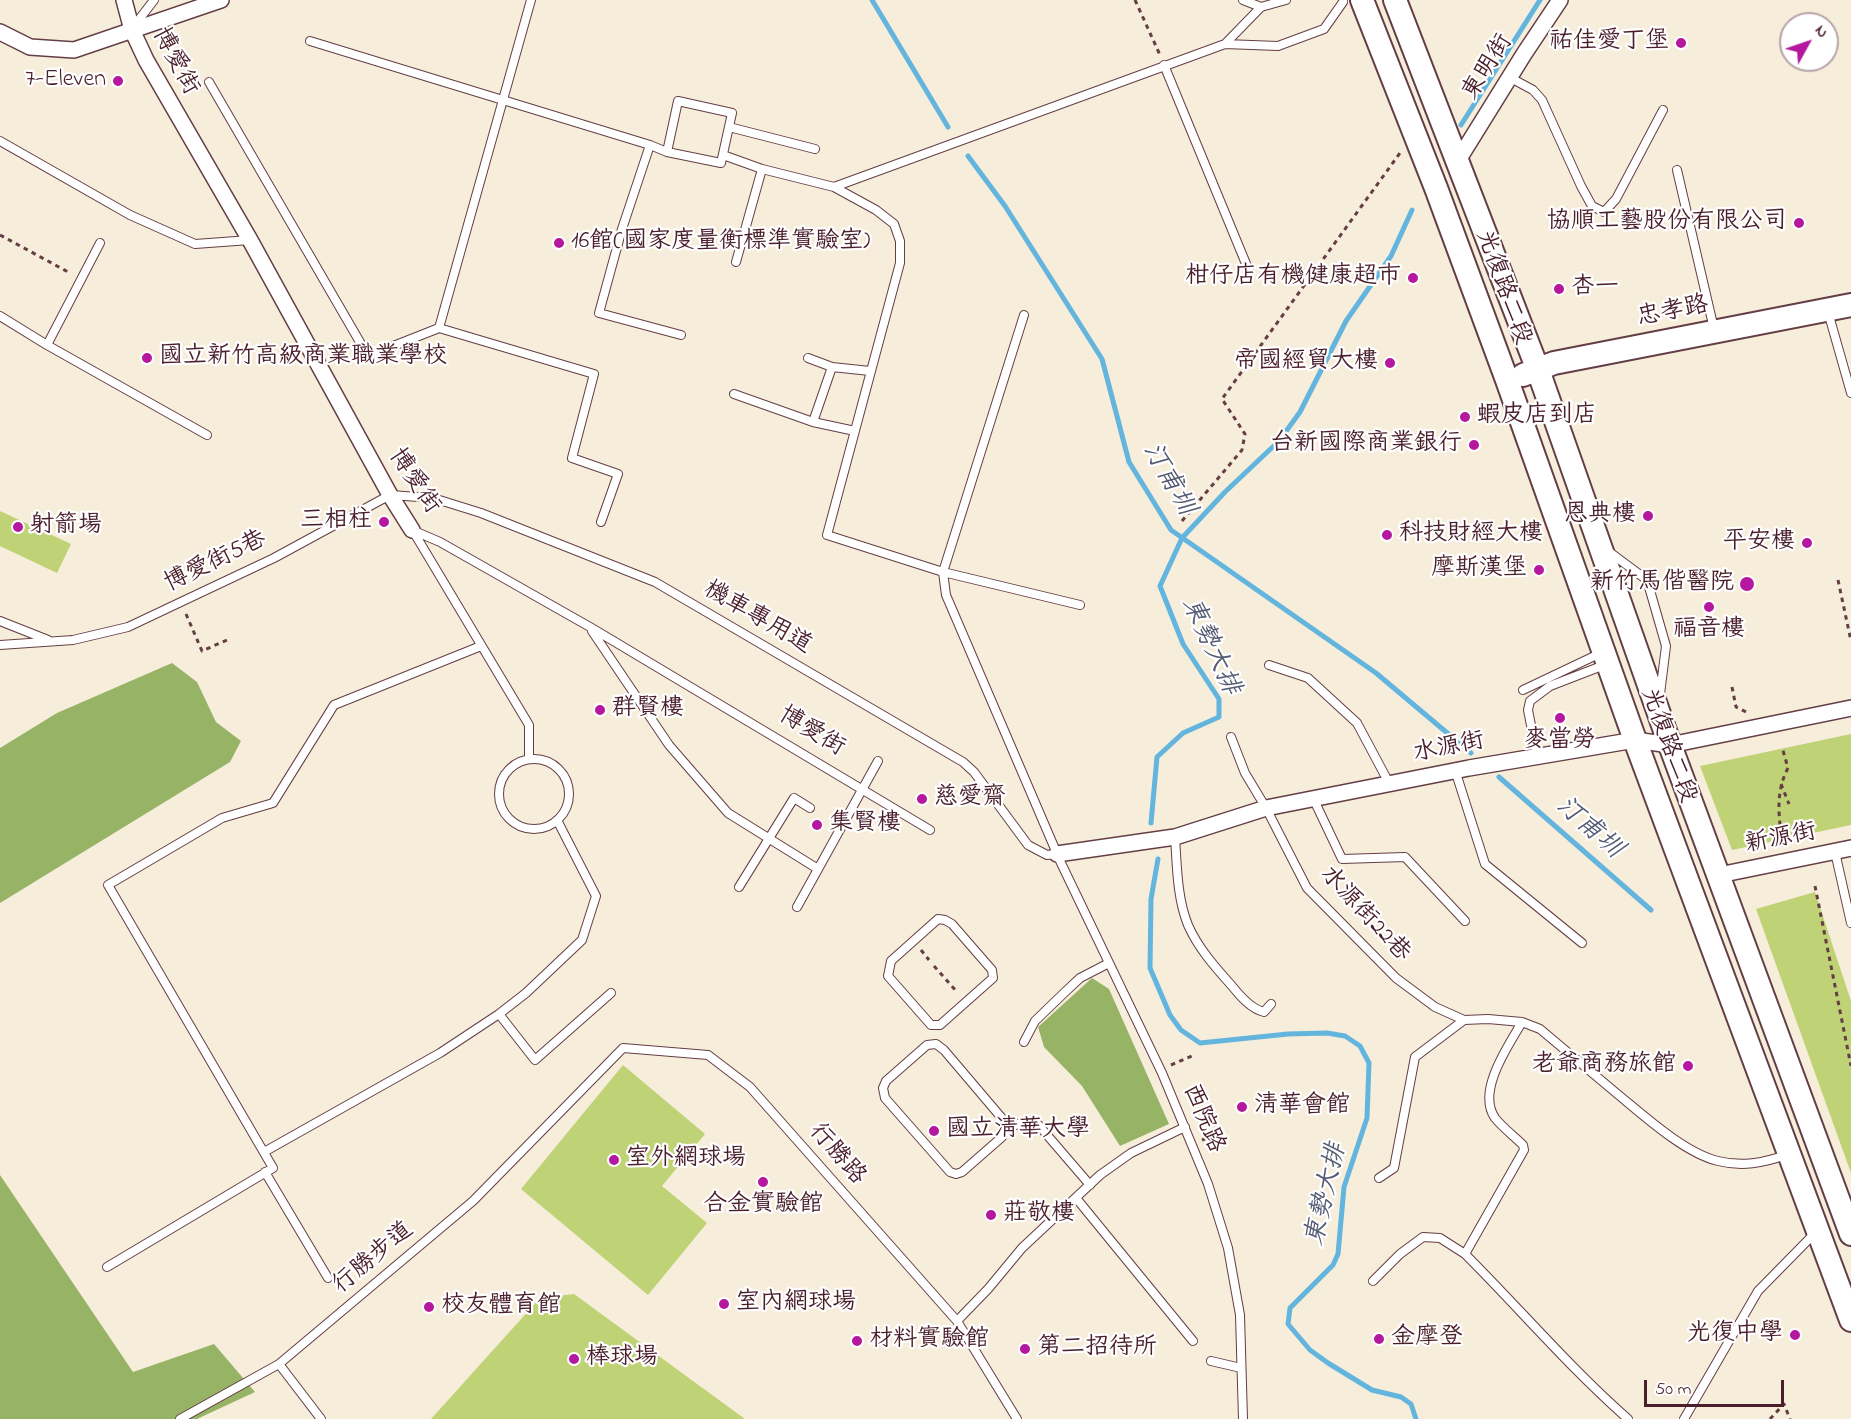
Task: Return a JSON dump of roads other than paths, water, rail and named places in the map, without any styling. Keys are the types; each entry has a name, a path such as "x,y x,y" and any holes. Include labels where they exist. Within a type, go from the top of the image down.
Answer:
{"main road":[{"name":"光復路二段","path":"1347,0 1414,136 1436,188 1635,740 1851,1320"},
{"name":"光復路二段","path":"1395,0 1538,370 1670,745 1851,1234"},
{"name":"忠孝路","path":"1507,380 1554,363 1851,305"}],"street":[{"name":"博愛街","path":"124,0 132,30 146,60 250,240 390,495 412,530"},
{"path":"0,32 30,47 74,50 221,0"},
{"name":"東明街","path":"1458,162 1509,77 1560,0"},
{"name":"水源街","path":"1057,854 1175,837 1266,808 1389,783 1635,740 1670,745 1851,708"},
{"name":"新源街","path":"1719,875 1851,848"}],"lane":[{"path":"132,30 154,0"},
{"path":"439,328 531,0"},
{"path":"1244,0 1261,7"},
{"path":"1225,44 1261,7 1286,0"},
{"path":"834,187 1225,44 1278,46 1324,29 1347,0"},
{"path":"310,41 667,152 721,163 732,113 678,101 667,152"},
{"path":"1164,65 1249,271"},
{"path":"1509,77 1533,90 1542,100 1592,206 1604,212 1616,199 1663,110"},
{"path":"209,82 368,356 439,328 594,374 572,458 618,474 601,522"},
{"path":"729,127 815,149"},
{"path":"0,141 130,216 195,244 250,240"},
{"path":"650,145 622,229 599,313 681,335"},
{"path":"723,155 762,169 834,187 876,210 894,224 900,241 900,263 827,535 944,572 1080,605"},
{"path":"736,262 762,169"},
{"path":"1677,170 1715,332"},
{"path":"48,345 100,243"},
{"path":"1827,311 1851,393"},
{"path":"944,572 1024,315"},
{"path":"0,316 207,435"},
{"path":"808,358 832,367 870,371"},
{"path":"813,422 832,367"},
{"path":"734,394 813,422 855,431"},
{"name":"博愛街5巷","path":"0,645 73,640 128,627 274,558 390,495"},
{"name":"機車專用道","path":"390,495 433,498 481,513 655,582 963,762 974,772 1028,845 1047,855 1057,854"},
{"path":"412,530 529,725 529,759"},
{"name":"博愛街","path":"412,530 440,542 590,627 930,830"},
{"path":"1600,545 1647,580 1666,646 1658,710"},
{"name":"西院路","path":"944,572 946,595 1057,854 1193,1144 1208,1184 1228,1248 1240,1315 1243,1419"},
{"name":"博愛街5巷","path":"0,621 50,641"},
{"path":"590,627 669,745 728,813 818,869"},
{"path":"107,1267 273,1168 108,885 222,818 273,803 334,705 481,646"},
{"path":"1523,690 1606,658"},
{"path":"1537,756 1528,710 1530,700 1550,686 1606,658"},
{"path":"1269,664 1308,678 1357,723 1389,783"},
{"name":"水源街22巷","path":"1231,737 1245,773 1266,808 1307,888 1396,978 1435,1006 1464,1020"},
{"path":"540,759 560,770 566,779 569,801 565,812 557,820 548,826 525,827 514,822 506,814 499,791 508,770 518,762 540,759"},
{"path":"797,907 878,761"},
{"path":"1455,771 1485,864 1582,943"},
{"path":"739,887 795,798 810,808"},
{"path":"1313,798 1342,859 1405,857 1465,921"},
{"path":"264,1152 440,1053 499,1014 526,993 582,940 596,896 557,820"},
{"path":"1175,837 1180,894 1188,925 1209,960 1236,991 1257,1010 1264,1011 1272,1004"},
{"path":"1835,852 1851,922"},
{"path":"938,919 952,924 992,970 993,978 967,1002 940,1025 932,1025 888,976 891,961 938,919"},
{"path":"1024,1042 1035,1021 1080,978 1109,963"},
{"path":"499,1014 535,1060 611,993"},
{"path":"1379,1178 1394,1168 1415,1057 1464,1020 1488,1019 1522,1022 1540,1029 1646,1118 1684,1146 1716,1161 1742,1165 1761,1164 1790,1154"},
{"path":"1465,1254 1524,1150 1519,1141 1495,1118 1489,1104 1495,1071 1522,1022"},
{"path":"1005,1130 1006,1123 944,1050 936,1044 927,1045 886,1081 883,1088 885,1098 950,1172 956,1174 962,1172 1002,1137 1005,1130 1022,1122 1035,1121 1090,1185"},
{"name":"行勝路","path":"572,1101 623,1048 708,1054 750,1087 957,1321 1017,1419"},
{"name":"行勝步道","path":"180,1419 279,1364 473,1201 572,1101"},
{"path":"957,1321 988,1289 1022,1248 1100,1175 1131,1153 1185,1127"},
{"path":"265,1172 328,1278"},
{"path":"1076,1198 1193,1341"},
{"path":"1684,1419 1758,1291 1818,1229"},
{"path":"1373,1281 1400,1254 1422,1237 1440,1238 1465,1254 1504,1292 1596,1391 1628,1419"},
{"path":"1211,1361 1241,1368"},
{"path":"279,1364 321,1419"}],"waterway":[{"name":"汀甫圳","path":"872,0 948,127"},
{"name":"東勢大排","path":"1461,125 1540,0"},
{"name":"汀甫圳","path":"968,156 1005,206 1102,359 1129,462 1171,530 1376,673 1471,753"},
{"name":"東勢大排","path":"1151,823 1157,757 1183,733 1219,717 1219,699 1183,644 1160,586 1182,538 1225,492 1279,441 1300,412 1346,321 1391,256 1412,210"},
{"name":"汀甫圳","path":"1499,777 1651,910"},
{"name":"東勢大排","path":"1158,859 1151,899 1150,968 1170,1015 1181,1030 1200,1043 1288,1034 1327,1033 1345,1036 1360,1046 1369,1063 1367,1118 1344,1187 1338,1254 1333,1265 1290,1308 1288,1324 1310,1350 1328,1363 1372,1390 1401,1397 1411,1404 1416,1419"}],"place":[{"name":"祐佳愛丁堡","path":"1681,43"},
{"name":"7-Eleven","path":"118,81"},
{"name":"協順工藝股份有限公司","path":"1799,223"},
{"name":"16館(國家度量衡標準實驗室)","path":"559,243"},
{"name":"柑仔店有機健康超市","path":"1413,278"},
{"name":"杏一","path":"1559,289"},
{"name":"國立新竹高級商業職業學校","path":"147,358"},
{"name":"帝國經貿大樓","path":"1390,363"},
{"name":"蝦皮店到店","path":"1465,417"},
{"name":"台新國際商業銀行","path":"1474,445"},
{"name":"恩典樓","path":"1648,516"},
{"name":"三相柱","path":"384,522"},
{"name":"射箭場","path":"18,527"},
{"name":"科技財經大樓","path":"1387,535"},
{"name":"平安樓","path":"1807,543"},
{"name":"摩斯漢堡","path":"1539,570"},
{"name":"新竹馬偕醫院","path":"1747,584"},
{"name":"福音樓","path":"1709,607"},
{"name":"群賢樓","path":"600,710"},
{"name":"麥當勞","path":"1560,718"},
{"name":"慈愛齋","path":"922,799"},
{"name":"集賢樓","path":"817,825"},
{"name":"老爺商務旅館","path":"1688,1066"},
{"name":"清華會館","path":"1242,1107"},
{"name":"國立清華大學","path":"934,1131"},
{"name":"室外網球場","path":"614,1160"},
{"name":"合金實驗館","path":"763,1182"},
{"name":"莊敬樓","path":"991,1215"},
{"name":"室內網球場","path":"724,1304"},
{"name":"校友體育館","path":"429,1307"},
{"name":"光復中學","path":"1795,1335"},
{"name":"金摩登","path":"1379,1339"},
{"name":"材料實驗館","path":"857,1341"},
{"name":"第二招待所","path":"1025,1349"},
{"name":"棒球場","path":"574,1359"}]}
